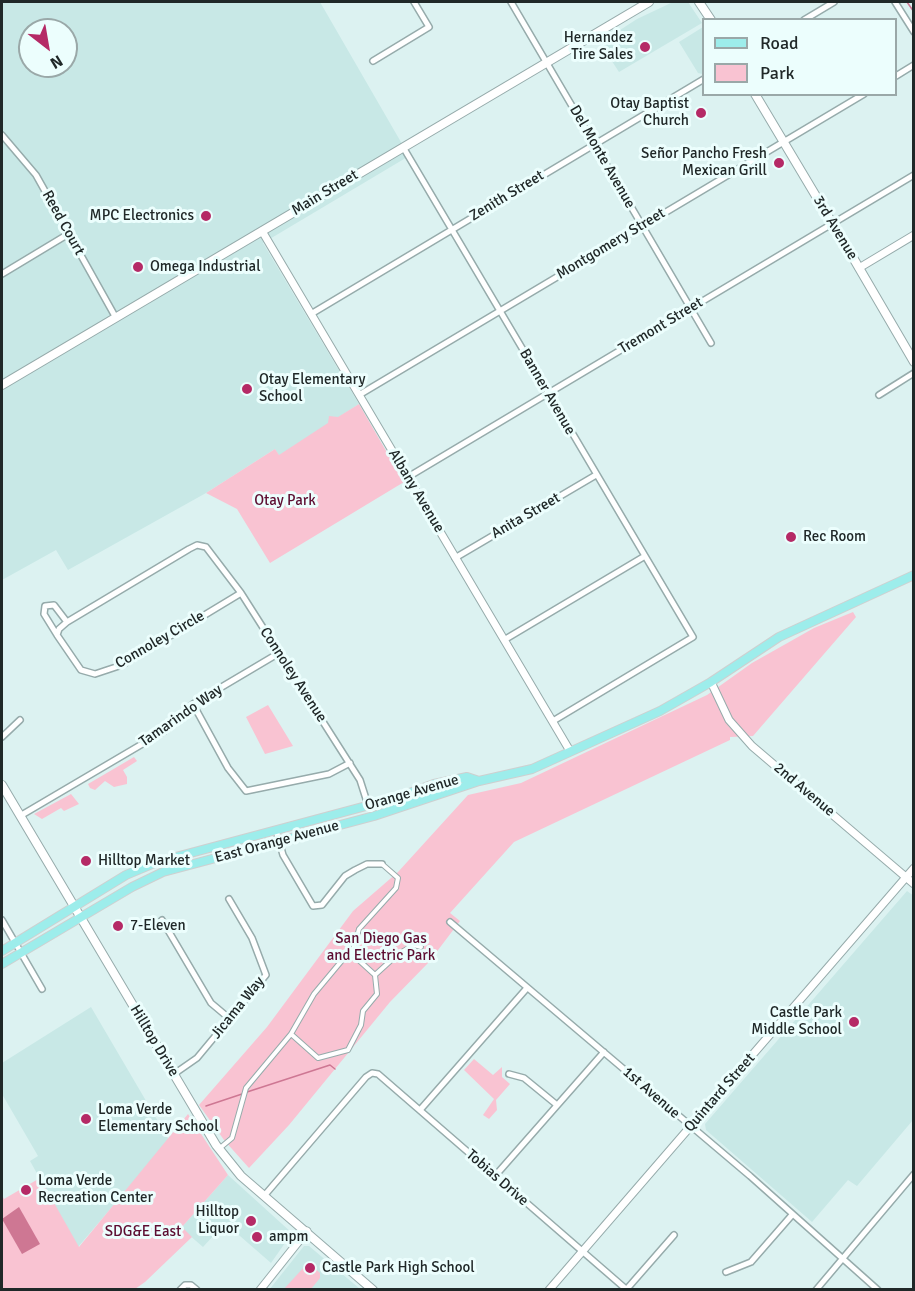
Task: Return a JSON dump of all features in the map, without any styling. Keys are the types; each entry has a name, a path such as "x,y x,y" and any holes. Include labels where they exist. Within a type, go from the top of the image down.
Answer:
{"main road":[{"name":"Main Street","path":"2,385 650,2"},
{"path":"699,2 710,18"},
{"name":"3rd Avenue","path":"757,96 914,362"},
{"name":"Orange Avenue","path":"2,951 126,876 157,862 396,798 434,784 467,777 479,781 532,769 660,711 711,682 746,657 796,628 914,575"},
{"name":"East Orange Avenue","path":"80,917 132,886 163,872 371,817 479,781"},
{"name":"Hilltop Drive","path":"2,785 219,1148 241,1176 373,1290"},
{"path":"368,805 371,817"},
{"path":"2,964 80,917"}],"street":[{"path":"373,61 429,27 414,2"},
{"name":"Del Monte Avenue","path":"511,2 711,343"},
{"path":"807,18 834,2"},
{"path":"895,2 914,32"},
{"path":"897,75 914,65"},
{"name":"Zenith Street","path":"311,314 702,80"},
{"name":"Montgomery Street","path":"359,395 861,96"},
{"name":"Reed Court","path":"2,135 36,175 116,318"},
{"name":"Banner Avenue","path":"403,147 693,637 553,721"},
{"name":"Tremont Street","path":"408,477 914,175"},
{"name":"Albany Avenue","path":"262,231 570,752"},
{"path":"2,274 70,233"},
{"path":"859,268 914,235"},
{"path":"879,394 914,373"},
{"name":"Anita Street","path":"455,558 596,475"},
{"name":"Connoley Avenue","path":"67,622 196,545 201,545 209,551 241,593 350,763 360,780 368,805"},
{"path":"504,640 645,556"},
{"name":"Connoley Circle","path":"67,622 54,605 45,606 44,614 81,670 95,674 122,665 241,593"},
{"path":"57,635 59,628 67,622"},
{"name":"Tamarindo Way","path":"20,816 166,730 193,704 279,653"},
{"name":"2nd Avenue","path":"711,682 729,720 752,746 914,884"},
{"path":"193,704 240,785 246,790 256,790 329,774 350,763"},
{"path":"2,737 20,720"},
{"path":"219,1148 232,1138 246,1088 291,1034 314,994 344,958 352,954 359,929 396,888 398,878 382,864 367,864 350,873 318,907 310,904 283,855 276,830"},
{"name":"Quintard Street","path":"549,1290 914,867"},
{"name":"Jicama Way","path":"174,1074 196,1058 266,975 252,938 229,899"},
{"path":"2,920 42,989"},
{"path":"162,920 211,1003 230,1019"},
{"name":"1st Avenue","path":"450,922 604,1052 878,1290"},
{"path":"375,975 398,954 414,945 421,947"},
{"path":"291,1034 318,1058 348,1050 361,1025 363,1011 377,994 375,975 352,954"},
{"path":"420,1110 527,988"},
{"path":"495,1176 604,1052"},
{"name":"Tobias Drive","path":"264,1196 366,1077 372,1073 378,1074 627,1289"},
{"path":"509,1074 524,1078 557,1105"},
{"path":"816,1290 914,1174"},
{"path":"726,1272 751,1262 792,1215"},
{"path":"260,1290 307,1231"},
{"path":"627,1289 674,1235"},
{"path":"183,1287 191,1285 197,1290"}],"shaded area":[{"path":"2,2 320,2 409,156 263,243 359,404 279,456 275,449 206,493 68,570 56,550 2,580"},
{"path":"673,2 688,2 702,23 619,72 600,43 637,19"},
{"path":"702,28 702,74 698,73 679,42"},
{"name":"Castle Park Middle School","path":"907,891 914,896 913,1120 857,1186 848,1180 812,1222 706,1130 705,1124"},
{"name":"Loma Verde Elementary School","path":"91,1007 169,1140 78,1247 30,1161 38,1156 2,1094 2,1063"},
{"path":"228,1175 292,1233 271,1263 225,1223 203,1247 181,1228"},
{"path":"19,1207 40,1244 22,1254 2,1219"},
{"name":"Castle Park High School","path":"304,1246 309,1246 360,1289 269,1290"}],"green space":[{"name":"Otay Park","path":"359,404 404,482 270,563 237,509 206,493 275,449 279,455 328,423 329,416 338,417"},
{"name":"San Diego Gas and Electric Park","path":"853,612 856,617 753,736 730,737 730,740 514,842 450,913 460,921 429,962 390,1002 289,1125 249,1168 224,1140 199,1105 267,1027 353,911 398,872 468,795 521,783 707,695 752,663 814,628"},
{"path":"268,705 293,746 265,754 246,717"},
{"path":"134,757 137,761 123,770 127,777 127,784 114,787 105,781 95,790 90,788 88,784"},
{"path":"71,794 79,804 64,811 61,808 42,819 34,814"},
{"path":"474,1059 493,1075 502,1067 502,1077 510,1084 496,1100 497,1110 489,1119 483,1115 494,1099 464,1070"},
{"name":"SDG&E East","path":"188,1114 228,1175 182,1227 192,1237 145,1282 135,1289 2,1289 2,1195 4,1199 40,1178 79,1247"},
{"path":"310,1264 320,1273 320,1278 311,1289 284,1289 305,1266"}],"waterway":[{"path":"907,2 914,12"},
{"path":"247,1092 330,1065 335,1069"},
{"path":"206,1106 242,1094"}],"place":[{"name":"Hernandez Tire Sales","path":"645,47"},
{"name":"Otay Baptist Church","path":"701,113"},
{"name":"Señor Pancho Fresh Mexican Grill","path":"779,163"},
{"name":"MPC Electronics","path":"206,216"},
{"name":"Omega Industrial","path":"138,267"},
{"name":"Otay Elementary School","path":"247,389"},
{"name":"Rec Room","path":"791,537"},
{"name":"Hilltop Market","path":"86,861"},
{"name":"7-Eleven","path":"118,926"},
{"name":"Castle Park Middle School","path":"854,1022"},
{"name":"Loma Verde Elementary School","path":"86,1119"},
{"name":"Loma Verde Recreation Center","path":"26,1190"},
{"name":"Hilltop Liquor","path":"251,1221"},
{"name":"ampm","path":"257,1237"},
{"name":"Castle Park High School","path":"310,1268"}]}
